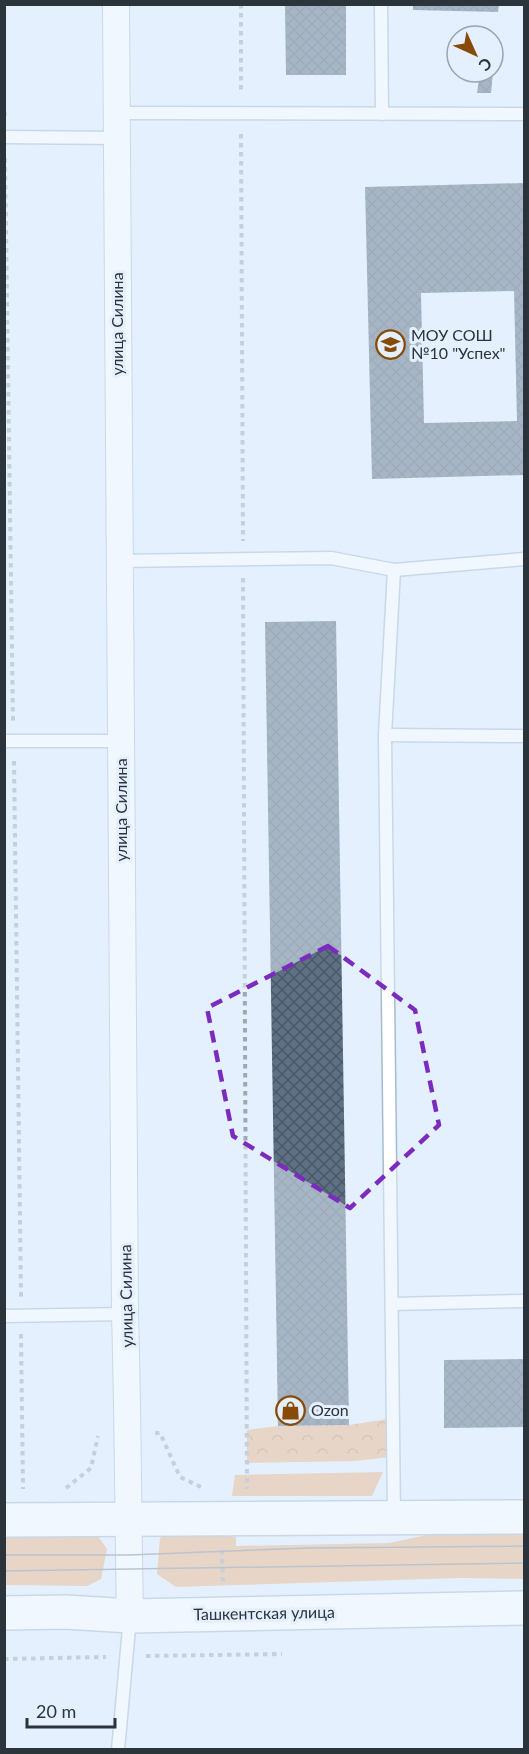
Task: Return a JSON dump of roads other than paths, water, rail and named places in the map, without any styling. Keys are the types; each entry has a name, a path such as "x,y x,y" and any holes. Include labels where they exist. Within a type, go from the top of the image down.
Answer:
{"main road":[{"path":"9,1507 127,1519 525,1517"},
{"name":"Ташкентская улица","path":"4,1613 66,1612 130,1616 525,1608"}],"street":[{"name":"улица Силина","path":"116,4 127,1519 130,1616"}],"lane":[{"path":"381,4 382,114"},
{"path":"116,113 525,114"},
{"path":"5,136 116,138"},
{"path":"119,561 331,558 394,570 525,559"},
{"path":"394,570 385,735 394,1518"},
{"path":"385,735 525,736"},
{"path":"9,741 121,741"},
{"path":"393,1304 525,1301"},
{"path":"4,1316 126,1314"},
{"path":"118,1749 130,1616"}],"tram line":[{"path":"4,1555 129,1555 308,1548 524,1546"},
{"path":"4,1571 524,1563"}],"place":[{"name":"МОУ СОШ №10 \"Успех\"","path":"390,344"},
{"name":"Ozon","path":"290,1410"}]}
